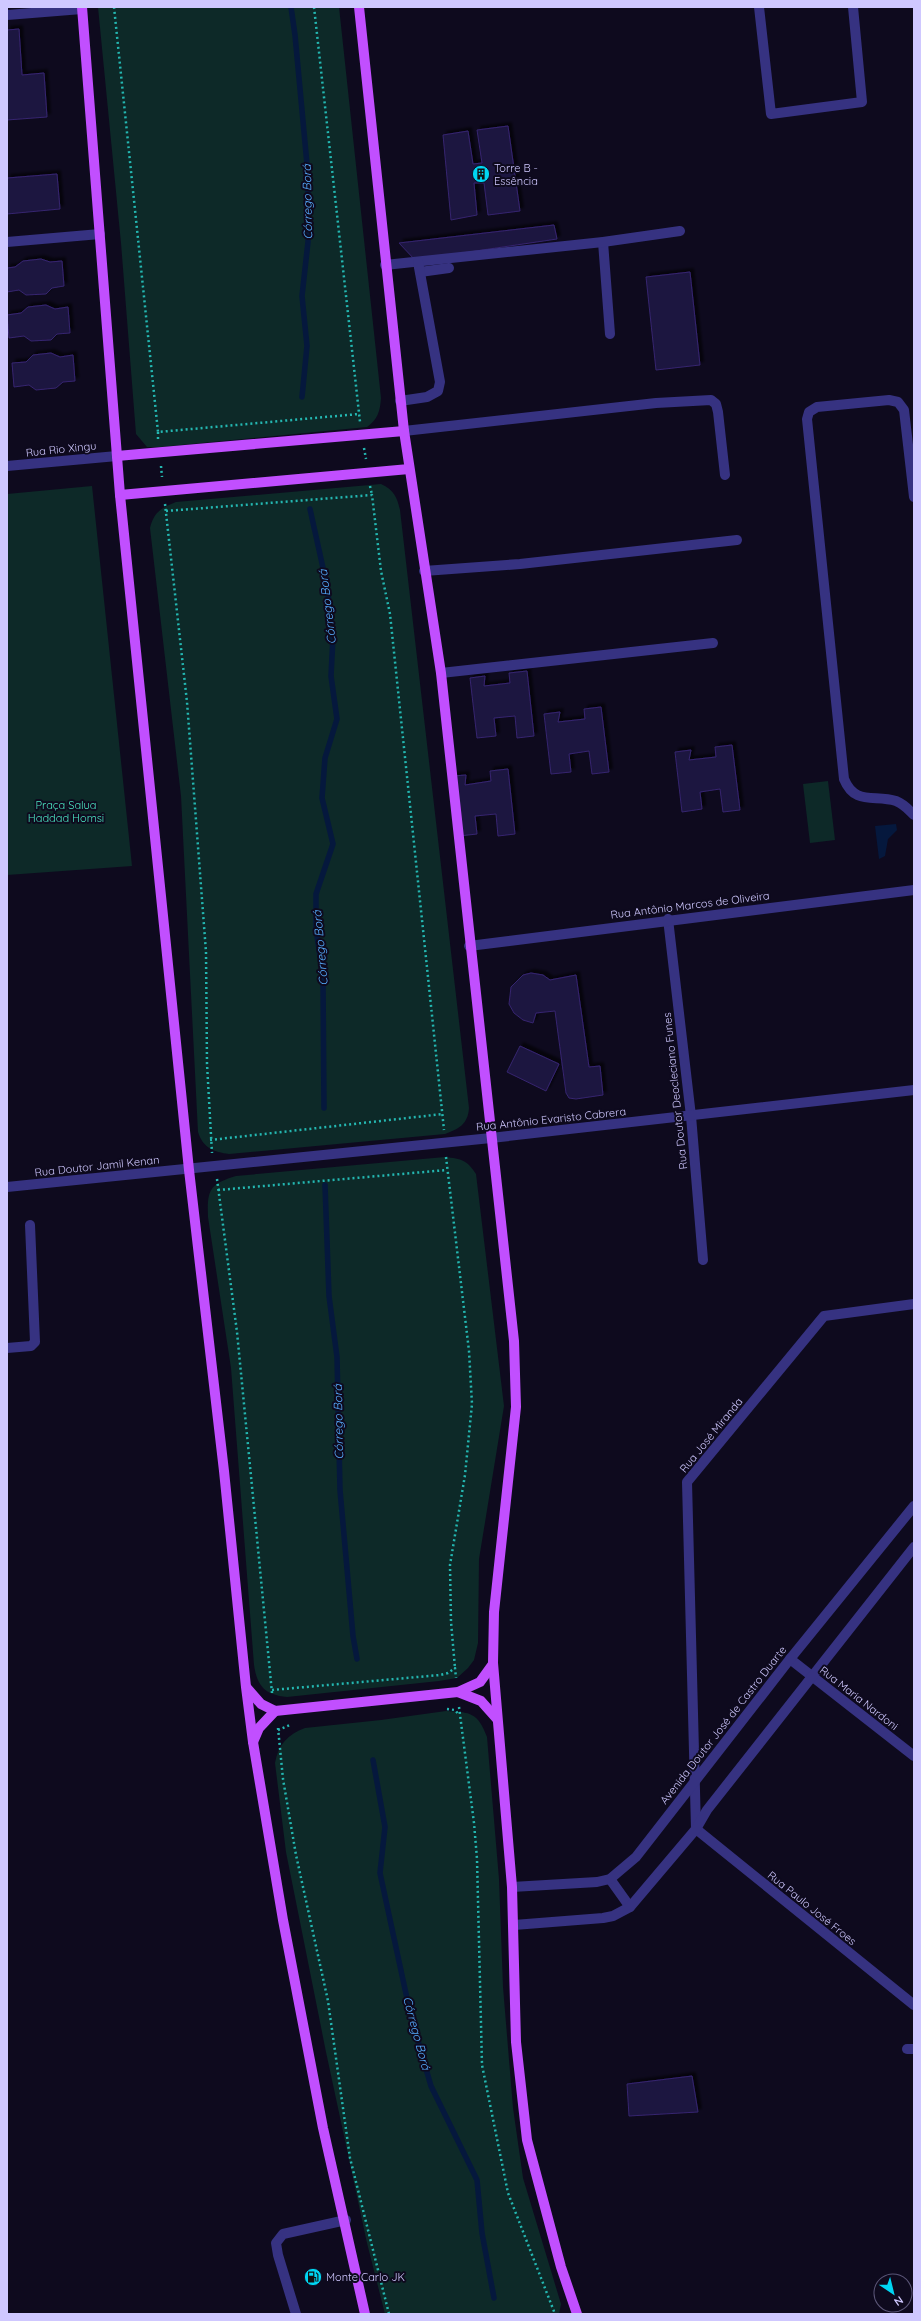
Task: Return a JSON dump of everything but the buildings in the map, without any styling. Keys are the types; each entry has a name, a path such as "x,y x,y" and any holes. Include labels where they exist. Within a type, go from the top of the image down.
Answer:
{"main road":[{"path":"359,7 400,401 424,570 441,673 469,946 514,1341 516,1407 494,1612 493,1663 512,1887 516,2042 527,2140 561,2267 577,2314"},
{"path":"82,8 120,495 190,1170 224,1471 246,1687 253,1742 286,1936 323,2128 346,2220 365,2314"},
{"path":"117,456 404,431"},
{"path":"120,495 409,469"},
{"path":"246,1687 261,1704 275,1711 458,1692 480,1682 493,1663"},
{"path":"458,1692 480,1701 497,1719"},
{"path":"253,1742 259,1728 275,1711"}],"street":[{"path":"759,7 771,114 862,102 853,7"},
{"path":"7,15 82,8"},
{"path":"419,267 680,231"},
{"path":"7,242 100,234"},
{"path":"602,242 610,334"},
{"path":"385,265 449,268"},
{"path":"400,401 427,397 438,390 440,382 419,267"},
{"path":"404,431 656,403 711,400 716,404 718,412 725,474"},
{"path":"914,498 904,410 898,402 889,400 817,407 809,412 807,419 844,779 847,787 856,796 897,802 904,805 914,815"},
{"name":"Rua Rio Xingu","path":"7,466 117,456"},
{"path":"424,570 520,564 737,540"},
{"path":"441,673 713,643"},
{"name":"Rua Antônio Marcos de Oliveira","path":"469,946 668,919 914,890"},
{"name":"Rua Doutor Deocleciano Funes","path":"668,919 691,1116 702,1260"},
{"name":"Rua Antônio Evaristo Cabrera","path":"190,1170 691,1116 914,1090"},
{"name":"Rua Doutor Jamil Kenan","path":"7,1187 190,1170"},
{"path":"7,1348 31,1346 35,1342 30,1225"},
{"name":"Rua José Miranda","path":"696,1829 696,1782 687,1482 824,1316 914,1304"},
{"name":"Avenida Doutor José de Castro Duarte","path":"610,1879 636,1857 696,1782 790,1659 913,1508"},
{"path":"514,1925 603,1918 613,1916 630,1906 696,1829 707,1810 914,1547"},
{"name":"Rua Maria Nardoni","path":"790,1659 914,1756"},
{"name":"Rua Paulo José Froes","path":"696,1829 914,2005"},
{"path":"512,1887 597,1882 610,1879 630,1906"},
{"path":"296,2314 278,2255 276,2243 282,2234 346,2220"}],"path":[{"path":"114,7 159,452 187,702 206,952 207,1064 210,1140 237,1332 272,1690 283,1779 296,1855 328,2001 350,2158 389,2314"},
{"path":"314,7 359,414 372,495 381,571 390,614 443,1114 447,1170 467,1328 472,1404 466,1468 450,1565 455,1668 460,1726 473,1816 477,1859 482,2065 508,2193 555,2314"},
{"path":"158,432 359,414"},
{"path":"166,511 372,495"},
{"path":"210,1140 443,1114"},
{"path":"218,1190 447,1170"},
{"path":"272,1690 440,1675 448,1673 455,1668"}],"green space":[{"path":"98,7 339,7 381,398 378,414 374,421 367,427 160,447 147,447 136,434 121,243"},
{"path":"381,484 392,491 398,501 400,510 469,1108 468,1114 462,1125 445,1134 229,1154 219,1152 206,1145 198,1132 181,796 150,528 156,514 159,511 176,502"},
{"name":"Praça Salua Haddad Homsi","path":"92,486 132,866 7,875 7,494"},
{"path":"828,781 835,840 810,843 803,784"},
{"path":"445,1157 464,1161 476,1174 504,1406 479,1559 478,1643 474,1660 457,1678 287,1697 279,1696 268,1692 263,1688 257,1679 255,1672 231,1368 208,1217 208,1200 215,1185 236,1176"},
{"path":"446,1711 468,1713 477,1718 487,1737 499,1879 503,1987 513,2108 523,2178 561,2304 559,2314 385,2314 367,2243 326,2052 286,1852 275,1763 281,1746 289,1737 305,1728"}],"water":[{"path":"896,824 897,830 888,839 885,856 879,859 875,826"}],"waterway":[{"name":"Córrego Borá","path":"291,7 308,175 308,242 302,296 307,346 302,397"},
{"name":"Córrego Borá","path":"310,509 327,586 333,637 331,676 337,719 325,758 322,798 333,844 316,894 316,928 323,978 324,1108"},
{"name":"Córrego Borá","path":"325,1185 329,1296 337,1357 340,1490 353,1636 357,1659"},
{"name":"Córrego Borá","path":"373,1760 385,1827 380,1873 411,2017 431,2086 477,2180 482,2233 494,2298"}],"place":[{"name":"Torre B - Essência","path":"481,174"},
{"name":"Monte Carlo JK","path":"313,2277"}]}
